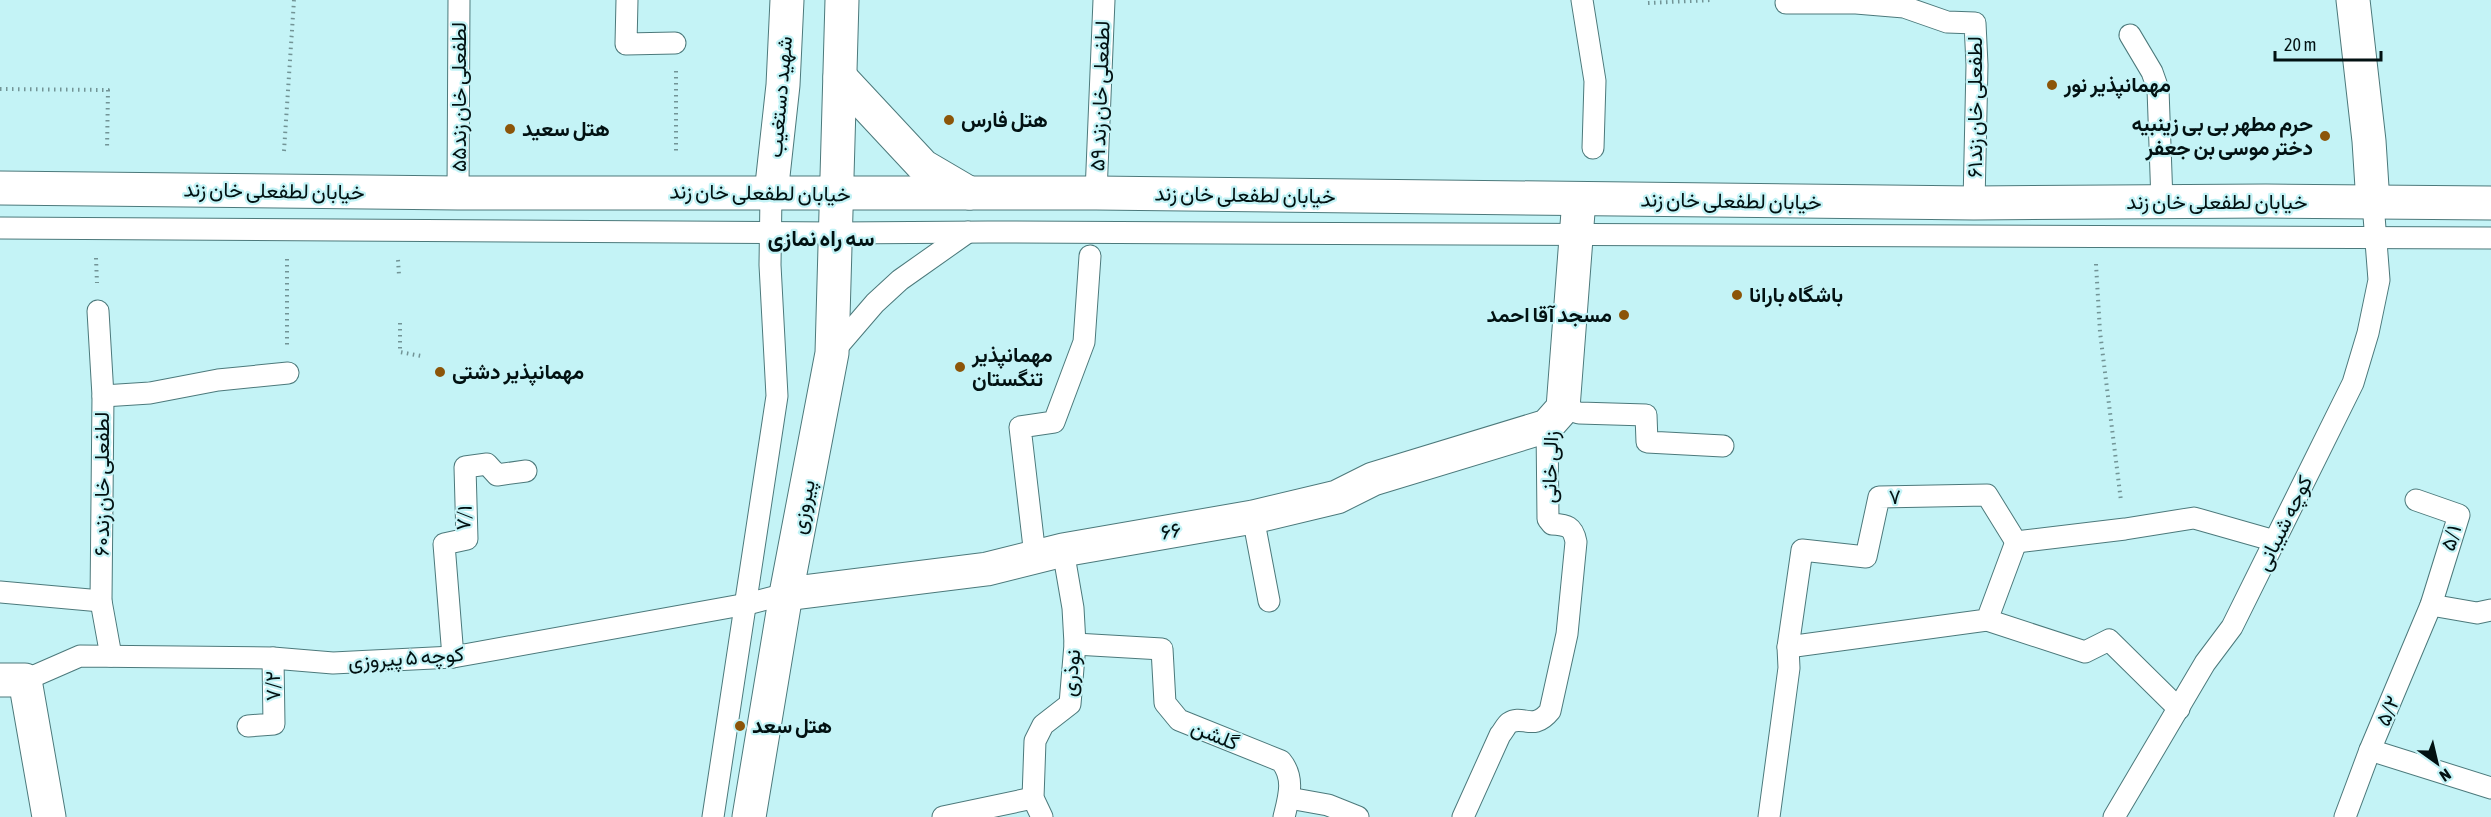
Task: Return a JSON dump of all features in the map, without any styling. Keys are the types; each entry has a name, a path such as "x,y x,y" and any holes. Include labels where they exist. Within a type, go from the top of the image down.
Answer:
{"street":[{"name":"شهید دستغیب","path":"771,194 783,85 787,0"},
{"path":"836,194 842,0"},
{"path":"2353,0 2369,141 2373,202"},
{"path":"840,77 923,166 971,194"},
{"name":"خیابان لطفعلی خان زند","path":"0,188 458,193 1096,193 1974,203 2491,203"},
{"name":"پیروزی","path":"749,817 786,594 832,353 836,194"},
{"name":"زالی خانی","path":"1555,417 1579,199"},
{"name":"۶۶","path":"786,594 987,569 1049,553 1252,517 1337,497 1373,479 1555,417"},
{"path":"13,680 49,817"}],"lane":[{"name":"لطفعلی خان زند۵۵","path":"458,193 459,0"},
{"path":"627,0 626,44 675,43"},
{"name":"لطفعلی خان زند ۵۹","path":"1096,193 1104,0"},
{"path":"1582,0 1595,81 1593,148"},
{"name":"لطفعلی خان زند۶۱","path":"1786,3 1856,3 1904,7 1947,22 1975,23 1977,65 1974,203"},
{"path":"2130,35 2152,72 2158,89 2162,202"},
{"path":"713,817 777,396 770,264 771,194"},
{"name":"کوچه شیبانی","path":"2114,817 2205,663 2232,627 2353,383 2368,333 2379,280 2373,202"},
{"path":"0,228 770,233 2491,238"},
{"path":"832,353 875,303 900,280 968,232"},
{"name":"نوذری","path":"1038,808 1035,741 1043,725 1070,704 1075,644 1073,608 1049,553 1020,427 1054,422 1084,342 1090,256"},
{"name":"لطفعلی خان زند۶۰","path":"98,311 103,396 101,601 111,656"},
{"path":"103,396 150,393 218,380 288,374"},
{"path":"1555,417 1579,413 1647,415 1647,442 1723,446"},
{"name":"زالی خانی","path":"1463,817 1500,735 1509,723 1518,720 1530,723 1544,719 1550,711 1567,634 1576,543 1574,531 1567,525 1552,524 1548,519 1555,417"},
{"name":"۷/۱","path":"453,657 444,544 467,539 465,467 487,464 497,475 526,471"},
{"name":"۷","path":"1769,817 1788,668 1788,647 1802,550 1866,557 1879,497 1986,495 2016,542"},
{"name":"۵/۱","path":"2416,500 2458,515 2431,605"},
{"path":"1252,517 1269,601"},
{"path":"1987,620 2016,542 2194,518 2275,541"},
{"path":"0,592 101,601"},
{"name":"کوچه ۵ پیروزی","path":"13,680 80,656 273,658 333,663 453,657 747,604 786,594"},
{"path":"2431,605 2477,613 2491,610"},
{"name":"۵/۲","path":"2345,817 2370,750 2431,605"},
{"path":"1788,647 1987,620 2085,652 2109,640 2179,709"},
{"name":"گلشن","path":"1075,644 1162,650 1165,703 1179,720 1281,761 1288,769 1287,807"},
{"name":"۷/۲","path":"248,726 274,724 273,658"},
{"path":"2370,750 2491,788"},
{"path":"1287,807 1328,806 1358,817"},
{"path":"943,817 1038,808"}],"path":[{"path":"284,151 294,0"},
{"path":"1648,3 1712,0"},
{"path":"675,43 676,154"},
{"path":"0,89 108,90 107,150"},
{"path":"287,259 288,374"},
{"path":"398,260 399,275"},
{"path":"2095,261 2100,332 2125,529"},
{"path":"400,323 400,352 421,356"}],"place":[{"name":"مهمانپذیر نور","path":"2052,85"},
{"name":"هتل فارس","path":"949,120"},
{"name":"هتل سعيد","path":"510,129"},
{"name":"حرم مطهر بی بی زینبیه دختر موسی بن جعفر","path":"2325,136"},
{"name":"باشگاه بارانا","path":"1737,295"},
{"name":"مسجد آقا احمد","path":"1624,315"},
{"name":"مهمانپذیر تنگستان","path":"960,367"},
{"name":"مهمانپذیر دشتی","path":"440,372"},
{"name":"هتل سعد","path":"740,726"}],"district":[{"name":"سه راه نمازی","path":"821,238"}]}
